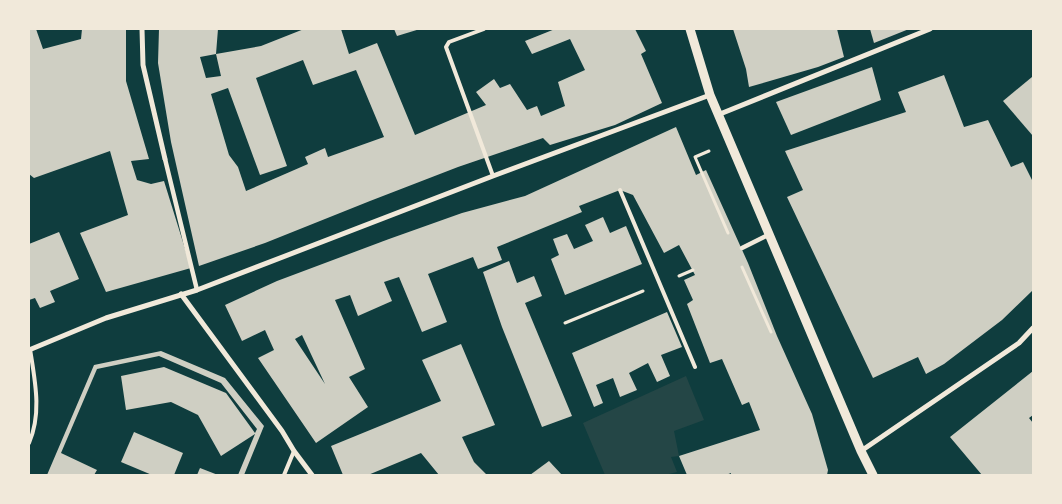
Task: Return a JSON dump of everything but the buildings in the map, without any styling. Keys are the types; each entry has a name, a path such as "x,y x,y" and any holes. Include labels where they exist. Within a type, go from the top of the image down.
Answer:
{"street":[{"path":"142,29 143,65 197,290"},
{"path":"690,29 710,95 720,114 860,451 872,475"},
{"path":"720,114 930,29"},
{"path":"30,350 106,318 197,290 710,95"},
{"path":"742,248 770,234"},
{"path":"181,294 312,475"},
{"path":"860,451 1019,343 1033,328"}],"lane":[{"path":"484,29 449,42 446,46 493,176"},
{"path":"620,190 695,367"},
{"path":"29,443 33,433 37,400 30,350"},
{"path":"284,475 294,451"}],"path":[{"path":"696,162 701,172"},
{"path":"703,190 708,188"},
{"path":"565,324 660,284"}],"shaded area":[{"path":"686,376 704,420 674,431 679,456 671,457 677,472 665,475 605,475 583,423"}]}
